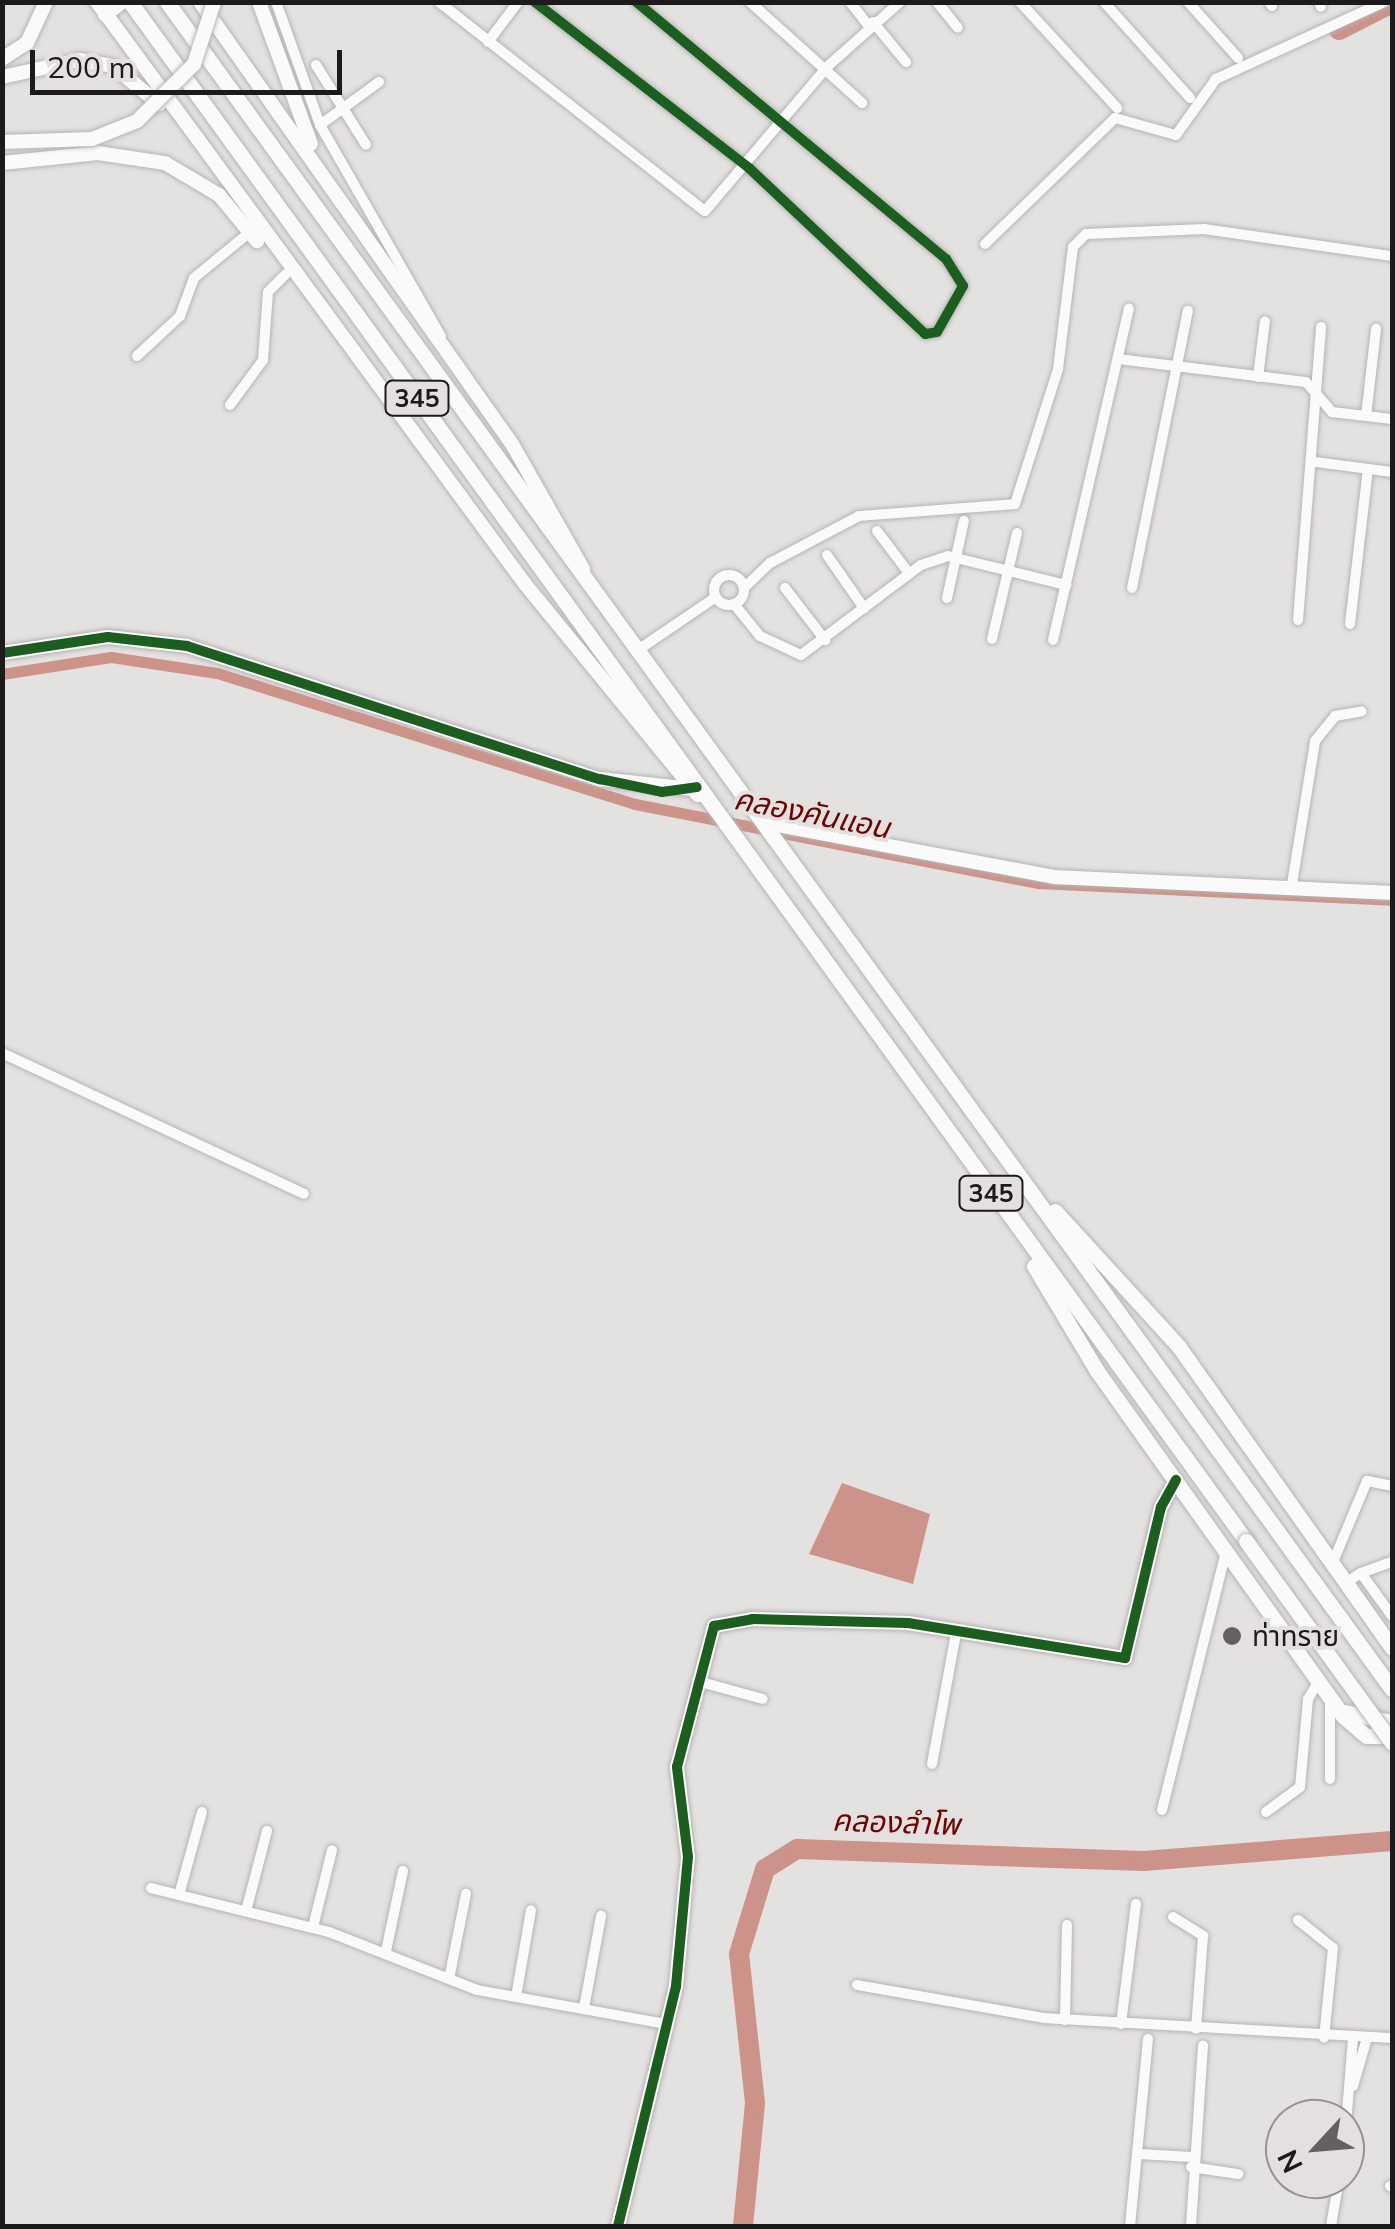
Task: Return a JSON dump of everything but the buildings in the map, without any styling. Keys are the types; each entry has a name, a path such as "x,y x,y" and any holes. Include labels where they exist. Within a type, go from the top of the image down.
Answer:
{"main road":[{"path":"2,59 27,44 46,2"},
{"path":"101,8 120,2"},
{"name":"345","path":"130,2 697,794 1392,1743"},
{"name":"345","path":"166,2 1392,1689"},
{"name":"345","path":"200,2 446,348 549,502 595,592"},
{"path":"2,142 92,140 138,121 194,64 214,2"},
{"path":"259,2 293,110 352,214"},
{"name":"345","path":"101,8 399,416 697,794"},
{"path":"2,77 79,60 113,66 148,91 233,193"},
{"path":"2,163 98,152 165,163 219,196 399,416"},
{"path":"2,653 108,637 186,646 600,780 697,794"},
{"path":"768,826 1055,877 1392,893"},
{"path":"982,1181 1115,1396 1334,1702 1366,1736 1392,1736"},
{"path":"1032,1194 1192,1365 1333,1562 1354,1578 1392,1648"},
{"path":"1173,1386 1178,1365 1192,1365"},
{"path":"1115,1396 1130,1383"},
{"path":"618,2226 649,2127 688,1898 677,1766 705,1640 728,1619 908,1623 956,1634 1125,1658 1161,1508 1176,1480"},
{"path":"1334,1702 1392,1722"}],"street":[{"path":"276,2 320,125 446,348"},
{"path":"439,2 698,209 712,208 749,168 828,66 900,2"},
{"path":"488,42 518,2"},
{"path":"535,2 749,168 925,334 937,332 963,280 787,121 636,2"},
{"path":"750,2 828,66 862,102"},
{"path":"850,2 906,62"},
{"path":"937,2 958,28"},
{"path":"1020,2 1117,108"},
{"path":"1104,2 1190,98"},
{"path":"1188,2 1238,58"},
{"path":"985,244 1115,118 1176,135 1216,79 1360,8 1384,2"},
{"path":"316,65 337,108 366,145"},
{"path":"320,125 337,108 379,82"},
{"path":"734,604 744,588 770,563 858,516 1015,504 1058,370 1073,247 1086,234 1204,230 1392,256"},
{"path":"137,356 180,316 194,278 250,232"},
{"path":"230,405 263,360 268,292 286,274"},
{"path":"1053,640 1129,310"},
{"path":"1132,588 1188,311"},
{"path":"1258,376 1266,321"},
{"path":"1298,620 1316,462 1312,389 1321,328"},
{"path":"1366,416 1376,330"},
{"path":"1118,359 1258,376 1312,389 1332,412 1392,419"},
{"path":"1316,462 1392,472"},
{"path":"1350,624 1368,469"},
{"path":"947,598 964,520"},
{"path":"878,531 909,572"},
{"path":"992,639 1017,533"},
{"path":"826,555 864,608"},
{"path":"716,597 734,604 785,651 800,654 825,640 909,572 956,557 1066,584"},
{"path":"638,650 716,597 726,576 744,588"},
{"path":"785,588 825,640"},
{"path":"1291,890 1315,741 1335,716 1362,712"},
{"path":"2,1053 304,1194"},
{"path":"1333,1562 1368,1481 1392,1486"},
{"path":"1162,1810 1226,1552"},
{"path":"1392,1562 1354,1578 1392,1616"},
{"path":"932,1764 956,1634"},
{"path":"695,1680 763,1699"},
{"path":"1266,1812 1300,1787 1308,1698 1319,1681"},
{"path":"1330,1779 1334,1702"},
{"path":"179,1895 202,1812"},
{"path":"246,1911 267,1831"},
{"path":"313,1928 332,1850"},
{"path":"386,1951 402,1871"},
{"path":"151,1888 313,1928 386,1951 449,1979 516,1997 666,2024"},
{"path":"449,1979 466,1894"},
{"path":"1122,2024 1136,1904"},
{"path":"516,1997 531,1910"},
{"path":"584,2008 602,1916"},
{"path":"1173,1917 1203,1936 1196,2029"},
{"path":"1298,1920 1333,1948 1324,2038"},
{"path":"1065,2020 1067,1925"},
{"path":"857,1985 1065,2020 1324,2038 1392,2038"},
{"path":"1350,2099 1353,2038"},
{"path":"1352,2087 1367,2038"},
{"path":"1130,2226 1148,2039"},
{"path":"1190,2226 1203,2045"},
{"path":"1138,2154 1238,2174"},
{"path":"1332,2226 1335,2199"}],"shaded area":[{"path":"842,1483 930,1514 913,1584 809,1554"}],"waterway":[{"path":"1339,30 1392,3"},
{"name":"คลองคันแอน","path":"2,674 111,657 217,673 635,804 1038,883 1392,900"},
{"name":"คลองลำโพ","path":"743,2226 755,2103 739,1954 765,1869 797,1849 1144,1861 1392,1841"}],"cycle path":[{"path":"535,2 749,168 925,334 937,332 963,286 946,259 636,2"},
{"path":"2,653 108,637 187,646 600,779 662,792 697,787"},
{"path":"618,2226 676,1986 688,1857 677,1767 714,1626 752,1619 908,1623 1125,1658 1161,1507 1176,1480"}],"place":[{"name":"ท่าทราย","path":"1232,1636"}]}
